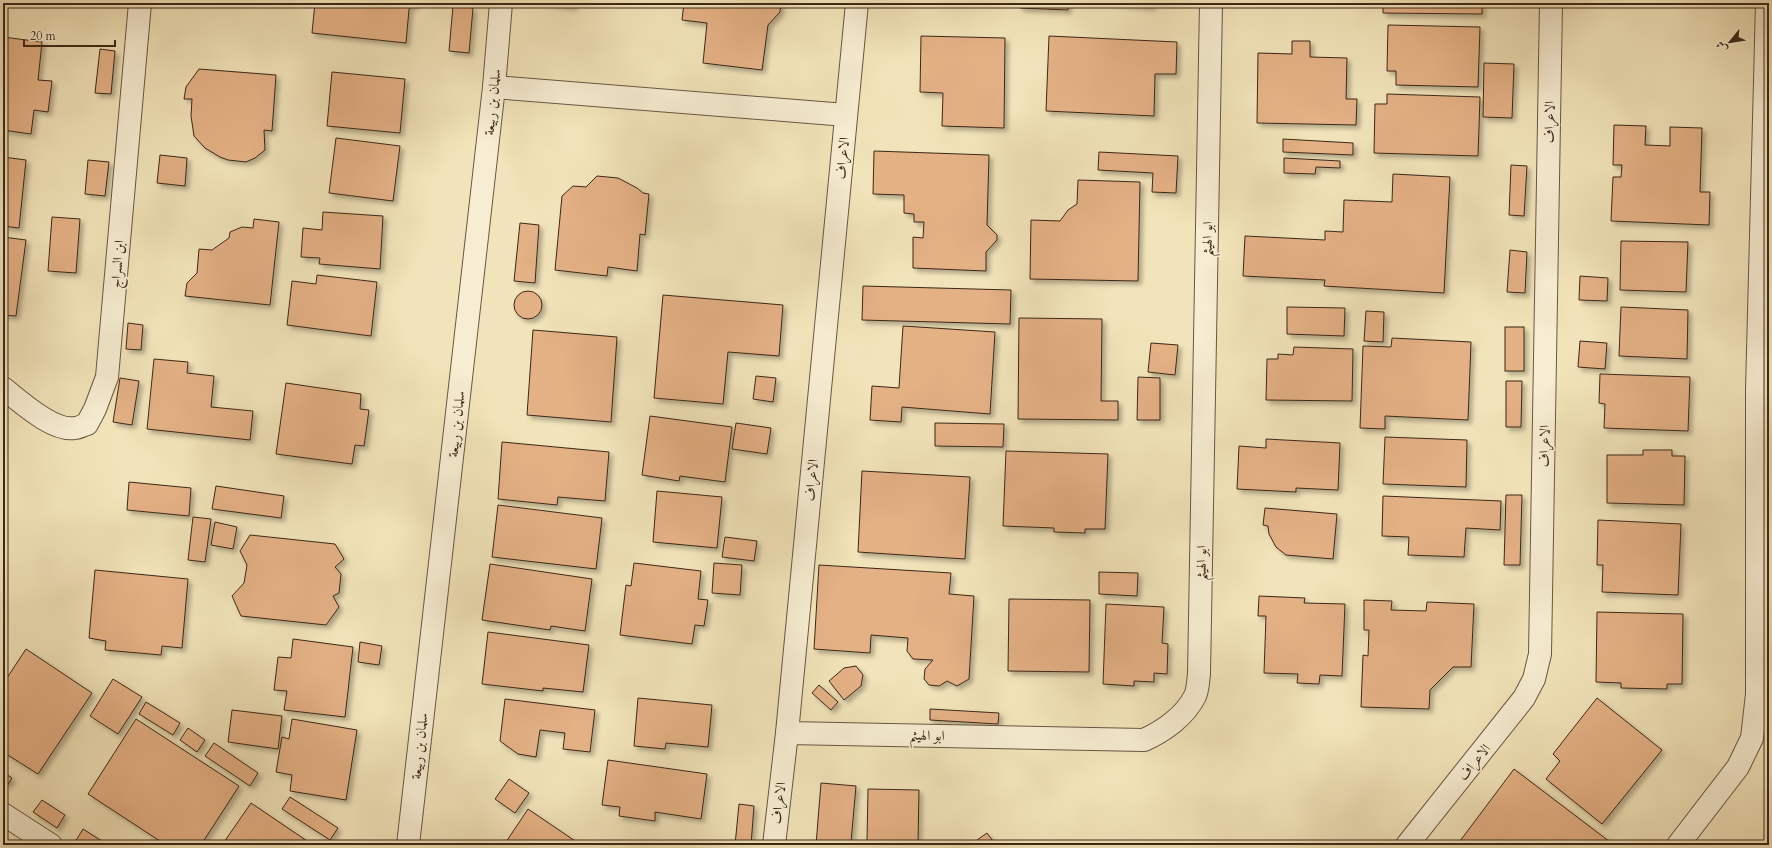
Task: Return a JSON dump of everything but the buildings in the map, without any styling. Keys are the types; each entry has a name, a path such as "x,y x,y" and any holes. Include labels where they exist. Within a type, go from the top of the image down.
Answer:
{"street":[{"name":"ابن السراج","path":"3,388 32,411 58,426 75,428 87,424 95,409 107,377 140,3"},
{"name":"سلمان بن ربيعة","path":"408,845 494,87 501,3"},
{"name":"الاعراف","path":"774,845 787,732 857,3"},
{"name":"ابو الهيثم","path":"787,732 1144,740 1161,732 1173,723 1184,711 1195,695 1200,674 1211,3"},
{"name":"الاعراف","path":"1407,845 1524,698 1534,679 1540,654 1551,3"},
{"path":"1678,845 1738,767 1752,738 1763,687 1763,391 1767,3"},
{"path":"494,87 846,115"},
{"path":"3,814 51,845"}]}
